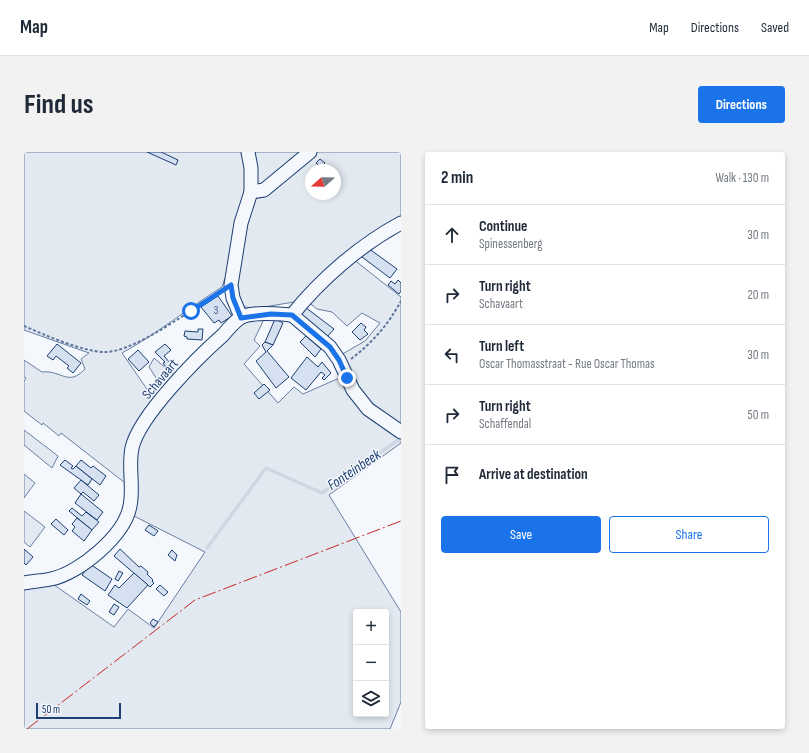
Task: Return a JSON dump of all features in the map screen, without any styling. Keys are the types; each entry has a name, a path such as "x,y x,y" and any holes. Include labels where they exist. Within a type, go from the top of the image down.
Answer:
{"street":[{"path":"248,152 251,168 251,192 241,223 231,285 233,298 241,318 271,314 292,315 330,347 342,366 354,390 368,410 401,432"},
{"path":"251,192 264,190 310,152"},
{"path":"292,315 327,278 359,249 401,223"},
{"name":"Schavaart","path":"24,583 51,580 67,574 100,551 116,536 130,507 132,448 138,432 165,395 241,318"}],"path":[{"path":"24,326 86,348 104,352 118,351 180,318 231,285"},
{"path":"342,366 370,344 387,324 401,301"}],"shaded area":[{"path":"24,152 401,152 401,217 294,302 258,308 244,307 239,302 235,271 225,278 222,287 148,338 122,353 149,392 156,388 158,381 149,367 154,358 175,376 203,344 210,350 243,321 265,317 254,340 260,346 244,364 278,403 294,387 303,394 344,376 401,435 401,443 329,495 401,612 401,702 390,729 24,729 24,585 50,582 114,627 128,609 154,628 205,552 134,516 137,491 135,456 141,417 129,486 61,433 59,436 43,423 42,425 24,411 24,381 26,378 24,377 24,360 42,372 74,377 85,369 81,359 89,353 24,330"},
{"path":"353,259 401,297 401,428 369,406 339,356 365,341 380,323 362,313 347,326 332,312 317,309 307,301"},
{"path":"24,430 58,456 52,468 24,445"},
{"path":"24,474 35,483 24,498"},
{"path":"24,511 45,527 30,547 24,542"}],"building":[{"path":"147,152 161,152 178,160 176,165"},
{"path":"320,159 325,163 317,164 316,163"},
{"path":"368,248 397,269 390,278 362,257"},
{"path":"398,280 401,283 401,291 399,294 388,285 391,281 395,284"},
{"path":"218,296 232,316 221,323 219,320 214,323 201,307"},
{"path":"305,307 334,329 326,338 298,315"},
{"path":"275,319 283,323 273,345 265,342"},
{"path":"361,323 366,327 364,330 368,334 360,340 352,332"},
{"path":"198,329 203,329 202,340 187,339 187,337 184,336 185,331 198,332"},
{"path":"306,336 321,349 315,357 300,342"},
{"path":"265,342 273,345 267,351 289,377 276,388 256,361 266,352 262,345"},
{"path":"57,344 81,363 73,373 67,368 69,366 56,356 53,360 47,356"},
{"path":"165,344 171,350 164,356 171,364 166,367 163,363 165,362 155,352"},
{"path":"138,350 149,362 139,371 128,359"},
{"path":"307,357 318,367 322,362 331,373 324,380 322,378 325,375 321,372 306,390 291,378"},
{"path":"264,384 270,390 259,399 254,393"},
{"path":"65,460 73,466 71,468 73,469 76,466 92,479 88,485 60,465"},
{"path":"81,460 91,468 93,466 106,476 100,485 76,466"},
{"path":"81,480 99,495 94,501 83,492 81,494 74,488"},
{"path":"81,494 103,512 97,520 75,503"},
{"path":"72,508 82,516 86,512 99,522 92,530 69,511"},
{"path":"77,518 92,530 84,541 72,531 75,527 72,524"},
{"path":"56,519 68,530 64,535 51,524"},
{"path":"149,525 158,531 154,536 145,530"},
{"path":"24,549 33,557 26,565 24,563"},
{"path":"120,549 139,567 141,566 148,572 147,574 154,583 150,587 114,556"},
{"path":"172,550 177,555 175,561 168,555"},
{"path":"90,564 112,579 105,591 82,575"},
{"path":"119,571 123,573 118,581 115,579"},
{"path":"134,573 148,585 127,608 108,595 115,585 119,588"},
{"path":"160,585 168,592 164,596 156,589"},
{"path":"81,594 90,601 87,605 78,599"},
{"path":"114,604 119,607 114,615 109,612"},
{"path":"153,619 158,622 154,627 150,623"}],"waterway":[{"name":"Fonteinbeek","path":"207,548 266,468 322,493 400,439"}],"power":[{"path":"27,729 195,600 401,521"}],"route":[{"path":"191,311 231,285 231,292 241,318 271,314 292,315 330,347 339,360 347,378"}]}
